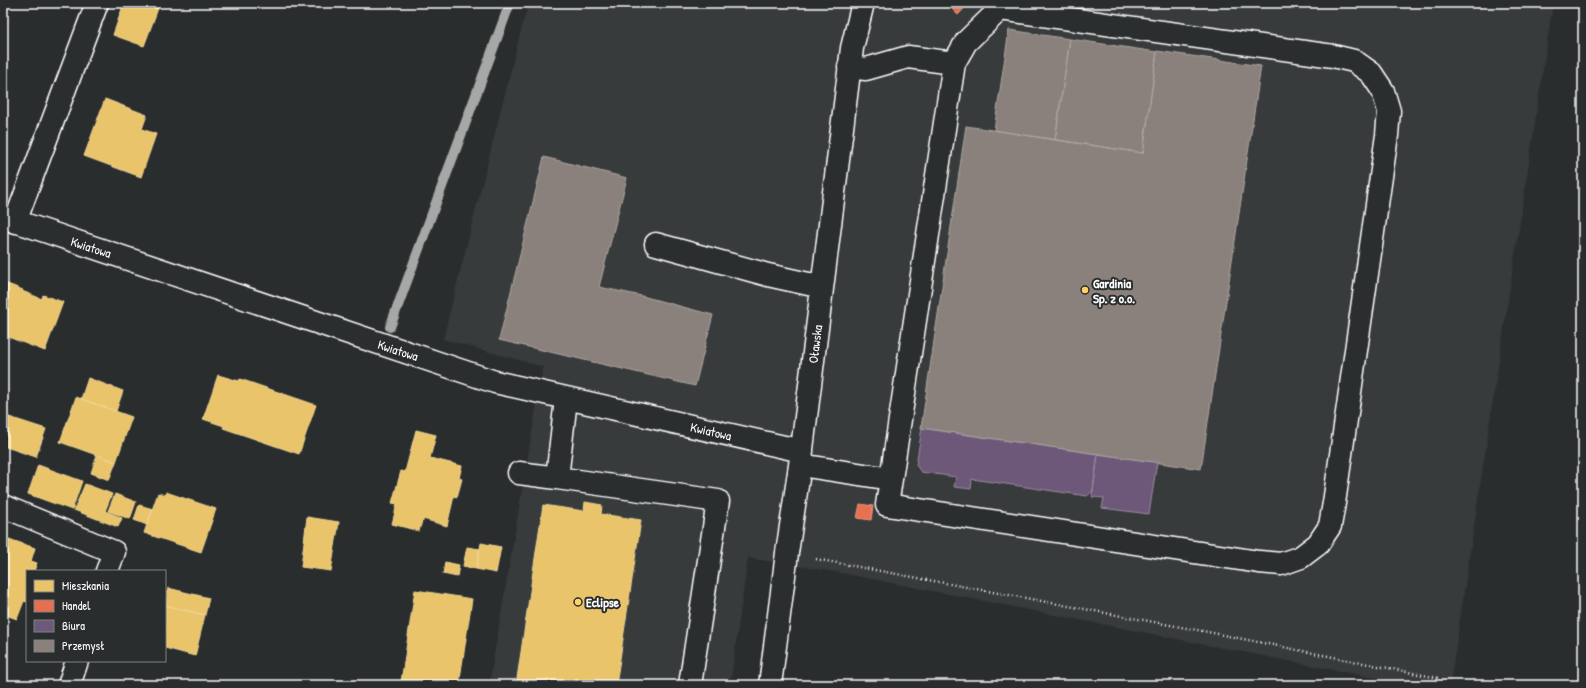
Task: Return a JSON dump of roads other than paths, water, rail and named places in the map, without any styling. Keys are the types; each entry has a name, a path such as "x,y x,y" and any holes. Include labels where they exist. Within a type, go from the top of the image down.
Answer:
{"street":[{"path":"9,220 97,3"},
{"name":"Oławska","path":"770,685 801,458 849,67 863,3"},
{"path":"1000,9 1333,56 1354,61 1371,73 1383,91 1389,111 1388,127 1336,496 1330,526 1318,544 1301,558 1281,564 1259,562 887,505 954,63 966,42 1000,9"},
{"path":"849,67 866,69 908,57 954,63"},
{"name":"Kwiatowa","path":"9,220 495,382 891,479"},
{"path":"656,244 768,275 822,287"},
{"path":"557,478 566,399"},
{"path":"519,473 718,501 690,685"},
{"path":"3,506 114,552 107,570"},
{"path":"69,685 77,662"}],"waterway":[{"path":"390,327 510,3"}],"place":[{"name":"Gardinia Sp. z o.o.","path":"1085,290"},
{"name":"Eclipse","path":"578,602"}]}
